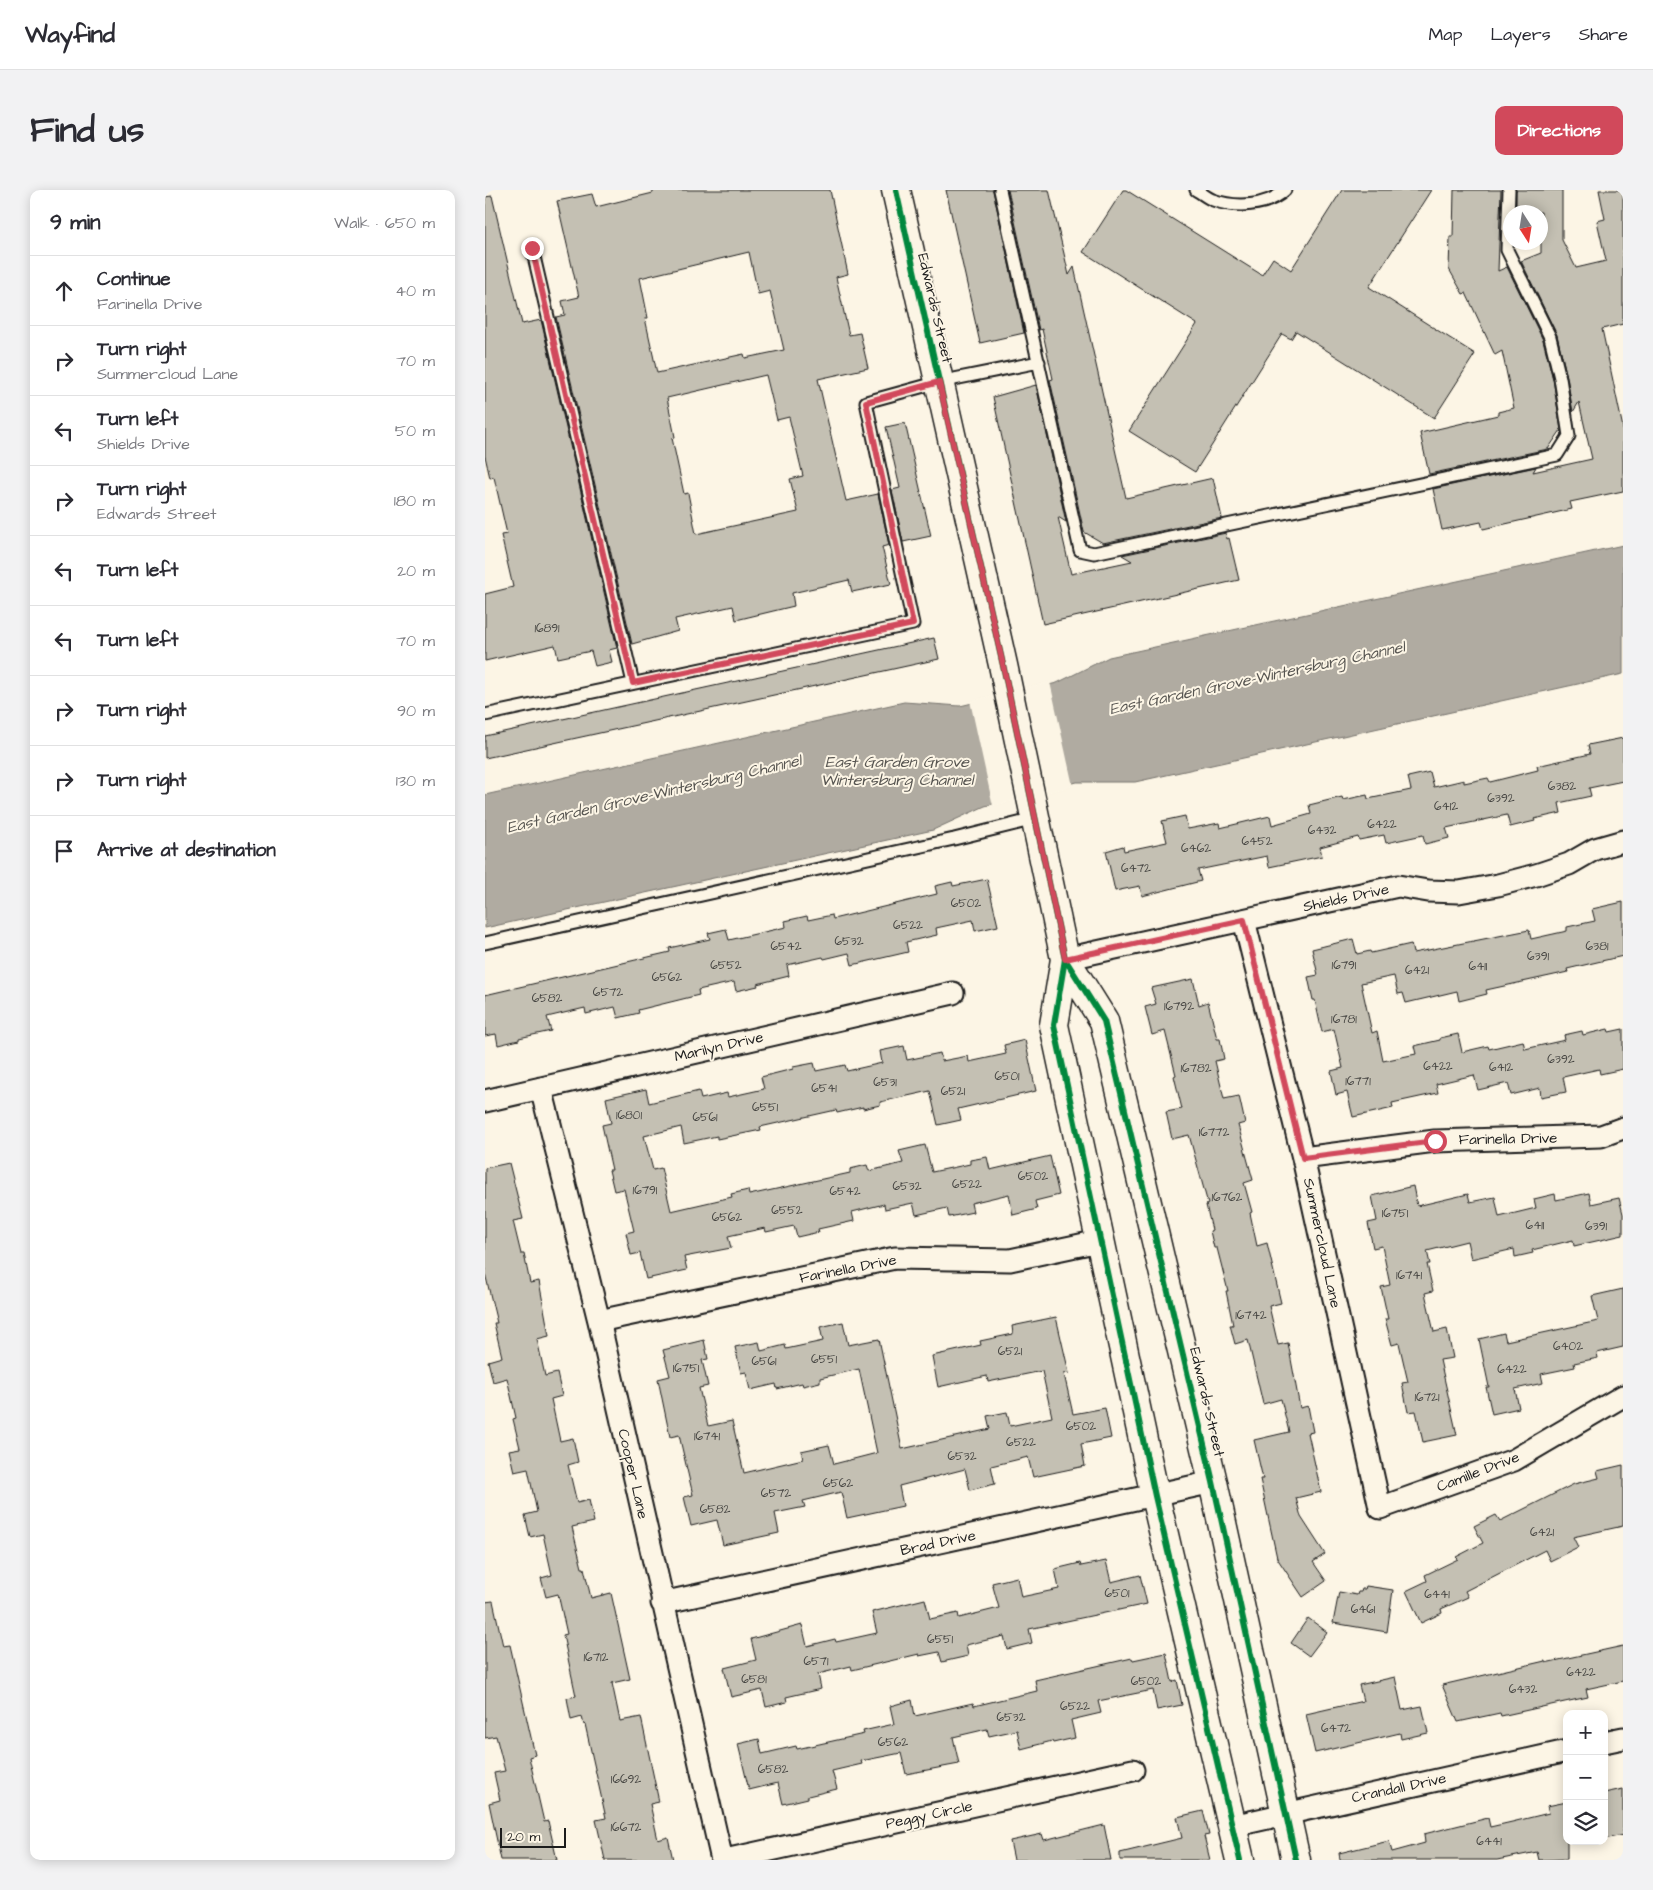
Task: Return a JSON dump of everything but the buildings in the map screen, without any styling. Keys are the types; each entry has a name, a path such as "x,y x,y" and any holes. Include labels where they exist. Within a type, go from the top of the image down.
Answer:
{"main road":[{"name":"Edwards Street","path":"896,190 1003,665 1065,959 1103,1021 1213,1482 1296,1860"},
{"name":"Edwards Street","path":"1065,959 1054,1025 1155,1496 1240,1860"}],"street":[{"name":"Shields Drive","path":"1065,959 1398,886 1428,891 1459,892 1498,885 1569,864 1595,849 1623,841"},
{"name":"Summercloud Lane","path":"1244,920 1303,1158 1380,1508"},
{"name":"Marilyn Drive","path":"485,1101 953,993"},
{"name":"Cooper Lane","path":"541,1088 599,1321 724,1860"},
{"name":"Farinella Drive","path":"1303,1158 1435,1141 1601,1136 1623,1128"},
{"name":"Farinella Drive","path":"599,1321 895,1258 1011,1260 1099,1241"},
{"name":"Camille Drive","path":"1380,1508 1514,1460 1623,1396"},
{"name":"Brad Drive","path":"663,1603 1213,1482"},
{"path":"1608,1741 1623,1738"},
{"name":"Crandall Drive","path":"1232,1826 1563,1752"},
{"name":"Peggy Circle","path":"724,1860 1133,1770"}],"lane":[{"path":"1000,190 1080,550 1094,553 1557,455 1569,436 1560,378 1550,337 1507,250 1509,190"},
{"path":"1197,190 1212,200 1236,206 1260,203 1285,190"},
{"path":"532,248 633,683"},
{"path":"485,715 913,624 866,402 939,382 1039,362"},
{"path":"485,943 953,840 1034,814"}],"water":[{"name":"East Garden Grove Wintersburg Channel","path":"1623,545 1623,674 1135,782 1077,782 985,806 933,830 485,928 485,795 904,702 960,706 1057,683 1109,657"}],"pier":[{"path":"1050,682 1073,786 993,806 970,701"}],"cycle path":[{"path":"896,190 1003,665 1065,959 1104,1021 1213,1482 1296,1860"},
{"path":"1065,959 1054,1025 1155,1496 1240,1860"}],"route":[{"path":"532,248 633,683 913,624 866,402 939,382 1003,665 1065,959 1244,920 1303,1158 1435,1141"}],"water label":[{"name":"East Garden Grove-Wintersburg Channel","path":"1257,678"},
{"name":"East Garden Grove-Wintersburg Channel","path":"654,794"}]}
